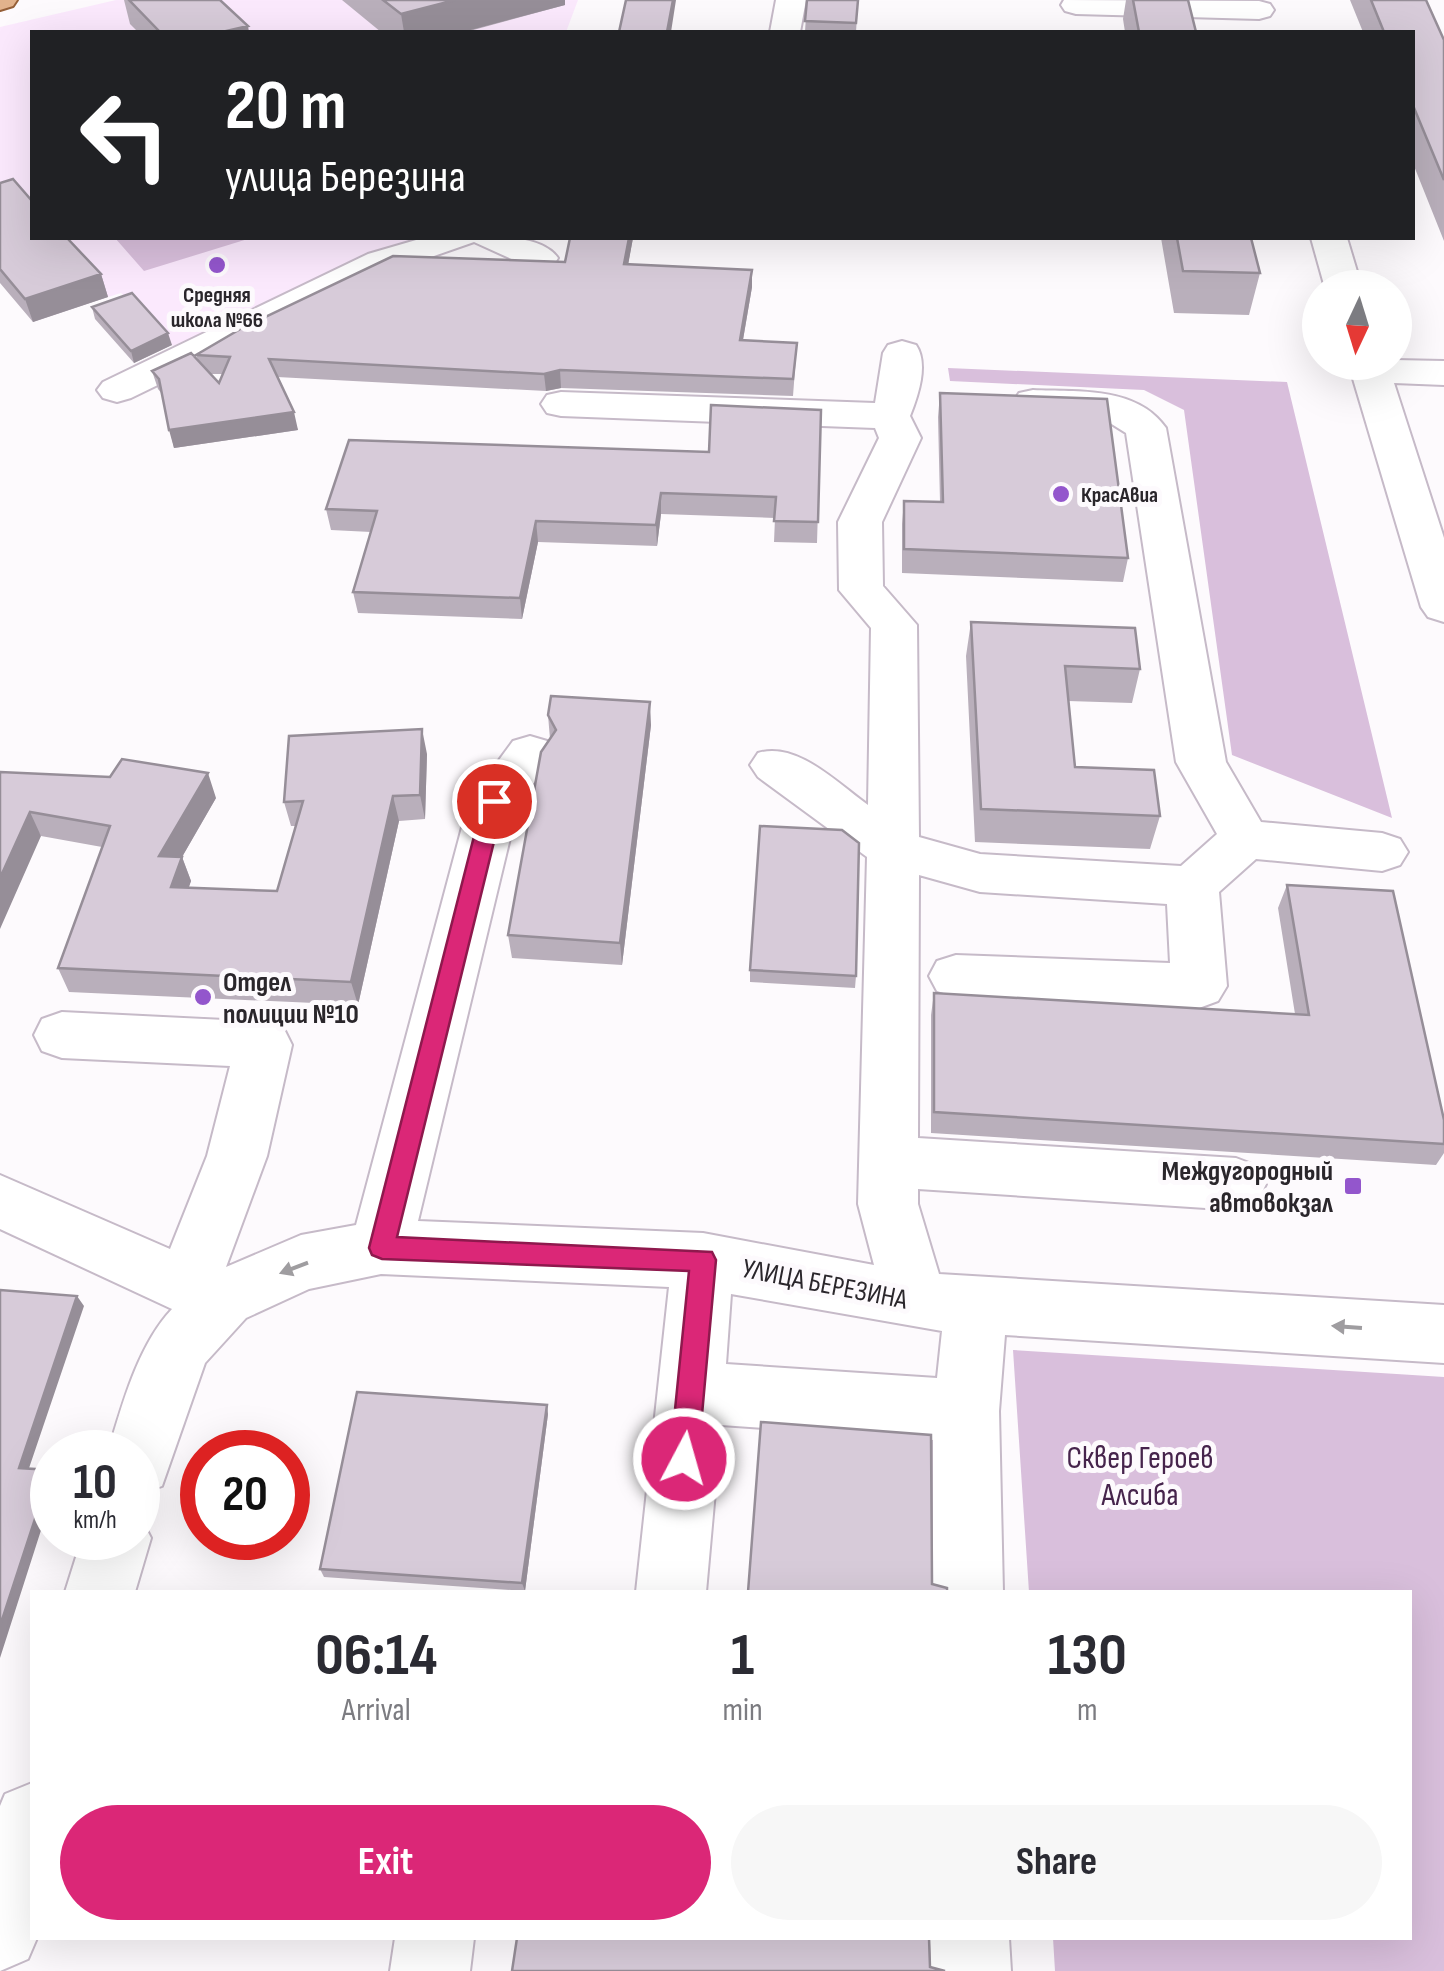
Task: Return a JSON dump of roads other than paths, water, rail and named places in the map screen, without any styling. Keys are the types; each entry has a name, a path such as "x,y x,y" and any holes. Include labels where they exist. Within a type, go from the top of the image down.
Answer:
{"street":[{"path":"785,30 791,0"},
{"path":"1076,5 1260,14"},
{"path":"116,390 381,262 453,240"},
{"path":"493,240 540,258"},
{"path":"1330,240 1339,270"},
{"path":"902,353 899,394 890,416 900,438 860,522 860,590 894,625 888,1204 946,1302 966,1411 968,1590"},
{"path":"1412,371 1444,374"},
{"path":"1372,380 1444,607"},
{"path":"998,400 1111,406 1146,428 1201,762 1245,839"},
{"path":"561,404 890,416"},
{"path":"382,1248 494,801 530,753"},
{"path":"774,765 893,848 980,873 1192,886 1245,839 1382,852"},
{"path":"956,976 1199,986 1192,886"},
{"path":"0,1201 207,1292 209,1222 237,1156 264,1045 62,1035"},
{"path":"889,1162 1236,1184"},
{"name":"УЛИЦА БЕРЕЗИНА","path":"148,1430 155,1404 207,1292 301,1264 382,1248 703,1260 946,1302 1444,1334"},
{"path":"671,1590 703,1260"},
{"path":"691,1392 966,1411"},
{"path":"101,1590 109,1560"},
{"path":"0,1932 30,1828"},
{"path":"430,1971 435,1940"},
{"path":"970,1940 971,1971"}],"place":[{"name":"Средняя школа №66","path":"217,265"},
{"name":"КрасАвиа","path":"1061,494"},
{"name":"Отдел полиции №10","path":"203,997"},
{"name":"Междугородный автовокзал","path":"1353,1186"}],"park label":[{"name":"Сквер Героев Алсиба","path":"1140,1476"}]}
